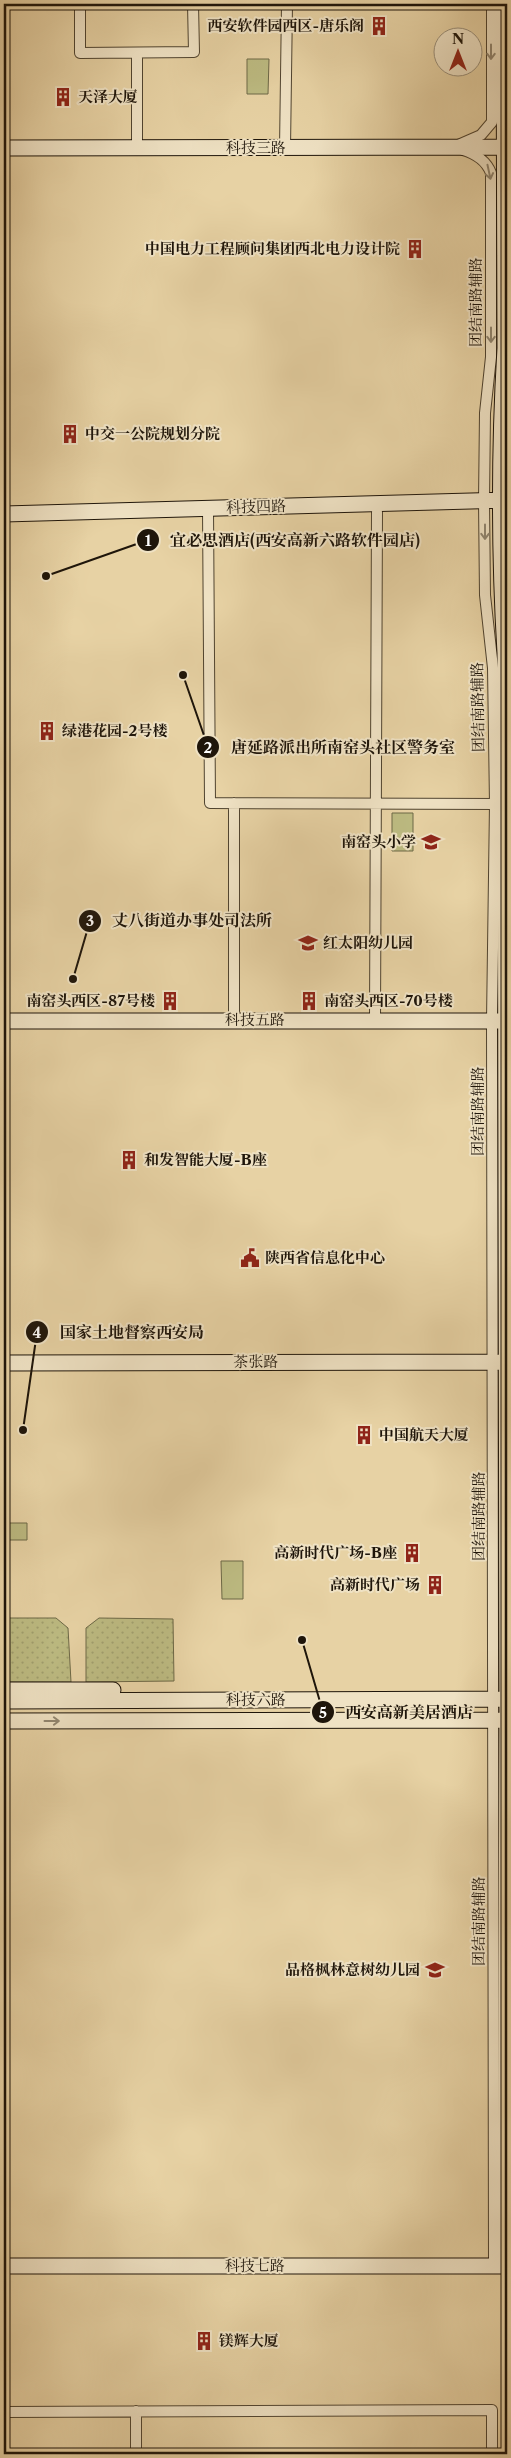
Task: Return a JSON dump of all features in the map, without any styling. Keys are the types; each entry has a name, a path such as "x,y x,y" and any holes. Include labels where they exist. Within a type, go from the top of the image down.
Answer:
{"main road":[{"path":"502,2266 507,1989 503,1705 500,804 505,653 502,596 504,505 502,404 505,348 506,147 504,4"},
{"name":"科技三路","path":"4,148 506,147"},
{"name":"科技四路","path":"4,514 377,512 504,505"},
{"name":"科技四路","path":"4,523 208,513 484,506"},
{"name":"科技五路","path":"4,1021 501,1021"},
{"name":"茶张路","path":"4,1363 502,1362"},
{"path":"4,1690 503,1705"},
{"name":"科技六路","path":"4,1701 503,1705"},
{"path":"4,1721 503,1705"},
{"name":"科技六路","path":"4,1709 503,1705"},
{"name":"科技七路","path":"4,2266 502,2266"}],"street":[{"path":"80,4 80,53 194,52 194,4"},
{"path":"284,148 287,4"},
{"path":"452,147 481,135 492,122 492,4"},
{"path":"137,53 137,148"},
{"name":"团结南路辅路","path":"452,147 480,158 488,165 491,173 492,357 485,412 485,595 493,668 500,804"},
{"path":"375,1020 377,512"},
{"path":"208,513 210,802 500,804"},
{"path":"234,803 234,1020"},
{"name":"团结南路辅路","path":"502,2266 503,1705"},
{"path":"4,2412 492,2410 492,2454"},
{"path":"136,2411 136,2454"}],"shaded area":[{"path":"247,59 269,59 268,94 247,94"},
{"path":"392,813 413,813 413,851 392,851"},
{"path":"4,1523 27,1523 27,1540 4,1540"},
{"path":"221,1561 243,1561 243,1599 222,1599"},
{"path":"4,1618 56,1618 68,1628 71,1682 4,1682"},
{"path":"99,1618 173,1619 174,1681 86,1682 86,1628"},
{"path":"6,2452 93,2452 93,2454 6,2454"}],"place":[{"name":"西安软件园西区-唐乐阁","path":"379,26"},
{"name":"天泽大厦","path":"63,97"},
{"name":"中国电力工程顾问集团西北电力设计院","path":"415,249"},
{"name":"中交一公院规划分院","path":"70,434"},
{"name":"宜必思酒店(西安高新六路软件园店)","path":"46,576"},
{"name":"唐延路派出所南窑头社区警务室","path":"183,675"},
{"name":"绿港花园-2号楼","path":"47,731"},
{"name":"南窑头小学","path":"431,842"},
{"name":"红太阳幼儿园","path":"308,943"},
{"name":"丈八街道办事处司法所","path":"73,979"},
{"name":"南窑头西区-87号楼","path":"170,1001"},
{"name":"南窑头西区-70号楼","path":"309,1001"},
{"name":"和发智能大厦-B座","path":"129,1160"},
{"name":"陕西省信息化中心","path":"250,1258"},
{"name":"国家土地督察西安局","path":"23,1430"},
{"name":"中国航天大厦","path":"364,1435"},
{"name":"高新时代广场-B座","path":"412,1553"},
{"name":"高新时代广场","path":"435,1585"},
{"name":"西安高新美居酒店","path":"302,1640"},
{"name":"品格枫林意树幼儿园","path":"435,1970"},
{"name":"镁辉大厦","path":"204,2341"}]}
